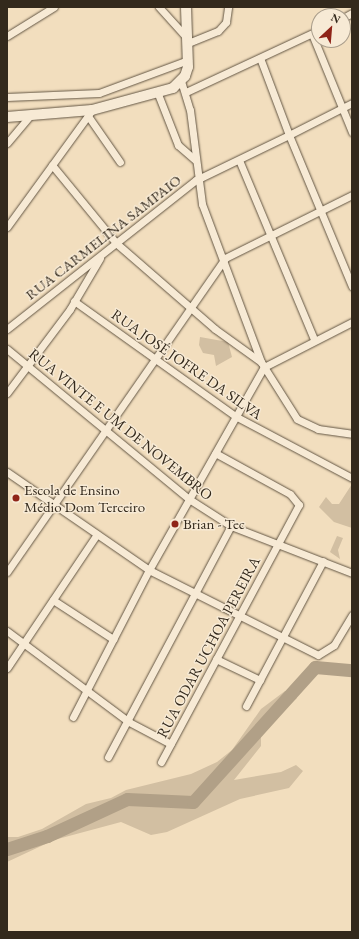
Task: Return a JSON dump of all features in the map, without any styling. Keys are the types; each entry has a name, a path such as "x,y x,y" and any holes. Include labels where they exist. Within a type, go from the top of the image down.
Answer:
{"main road":[{"path":"7,117 90,113 158,94 181,81 188,60 186,7"}],"street":[{"path":"7,36 54,7"},
{"path":"159,7 188,41 218,31 226,22 228,7"},
{"path":"170,19 187,24"},
{"path":"186,92 311,34"},
{"path":"322,48 352,132"},
{"path":"260,58 289,135 352,286"},
{"path":"7,98 85,95 156,73 188,60"},
{"path":"181,81 186,92 190,110 196,180 222,263 262,365 297,419 318,429 352,434"},
{"path":"158,94 178,145 195,160"},
{"name":"RUA CARMELINA SAMPAIO","path":"7,329 196,180 352,103"},
{"path":"9,221 90,113 120,162"},
{"path":"7,143 30,116"},
{"path":"239,160 314,339"},
{"path":"52,165 116,243 191,306 215,329 262,365"},
{"path":"7,572 154,358 230,254 320,209 352,195"},
{"path":"7,393 74,301 101,256"},
{"name":"RUA JOSÉ JOFRE DA SILVA","path":"74,301 235,416 352,478"},
{"path":"73,717 149,570 215,453 262,365 352,322"},
{"name":"RUA VINTE E UM DE NOVEMBRO","path":"7,349 189,499 231,526 352,573"},
{"name":"RUA ODAR UCHOA PEREIRA","path":"162,762 299,505 297,499 215,453"},
{"path":"7,472 149,570 194,595 320,655 338,640 352,614"},
{"path":"108,758 129,722 231,526"},
{"path":"7,668 97,534"},
{"path":"246,706 323,561"},
{"path":"53,600 113,639"},
{"path":"7,631 24,642 129,722 171,744"},
{"path":"216,659 260,680"}],"shaded area":[{"path":"200,337 228,342 232,357 216,366 214,355 203,353 199,345"},
{"path":"352,484 352,528 334,522 319,507 326,497 332,504 339,504"},
{"path":"337,536 343,538 338,550 340,559 330,552"},
{"path":"285,691 295,692 297,698 261,732 261,746 234,780 281,772 296,765 303,771 289,788 240,799 167,832 151,835 121,822 54,840 7,862 7,837 18,837 42,829 86,804 111,798 126,790 191,774 217,762 232,750 261,709"}],"waterway":[{"path":"7,849 47,836 127,799 193,802 315,667 352,670"}],"place":[{"name":"Escola de Ensino Médio Dom Terceiro","path":"16,498"},
{"name":"Brian - Tec","path":"175,524"}]}
